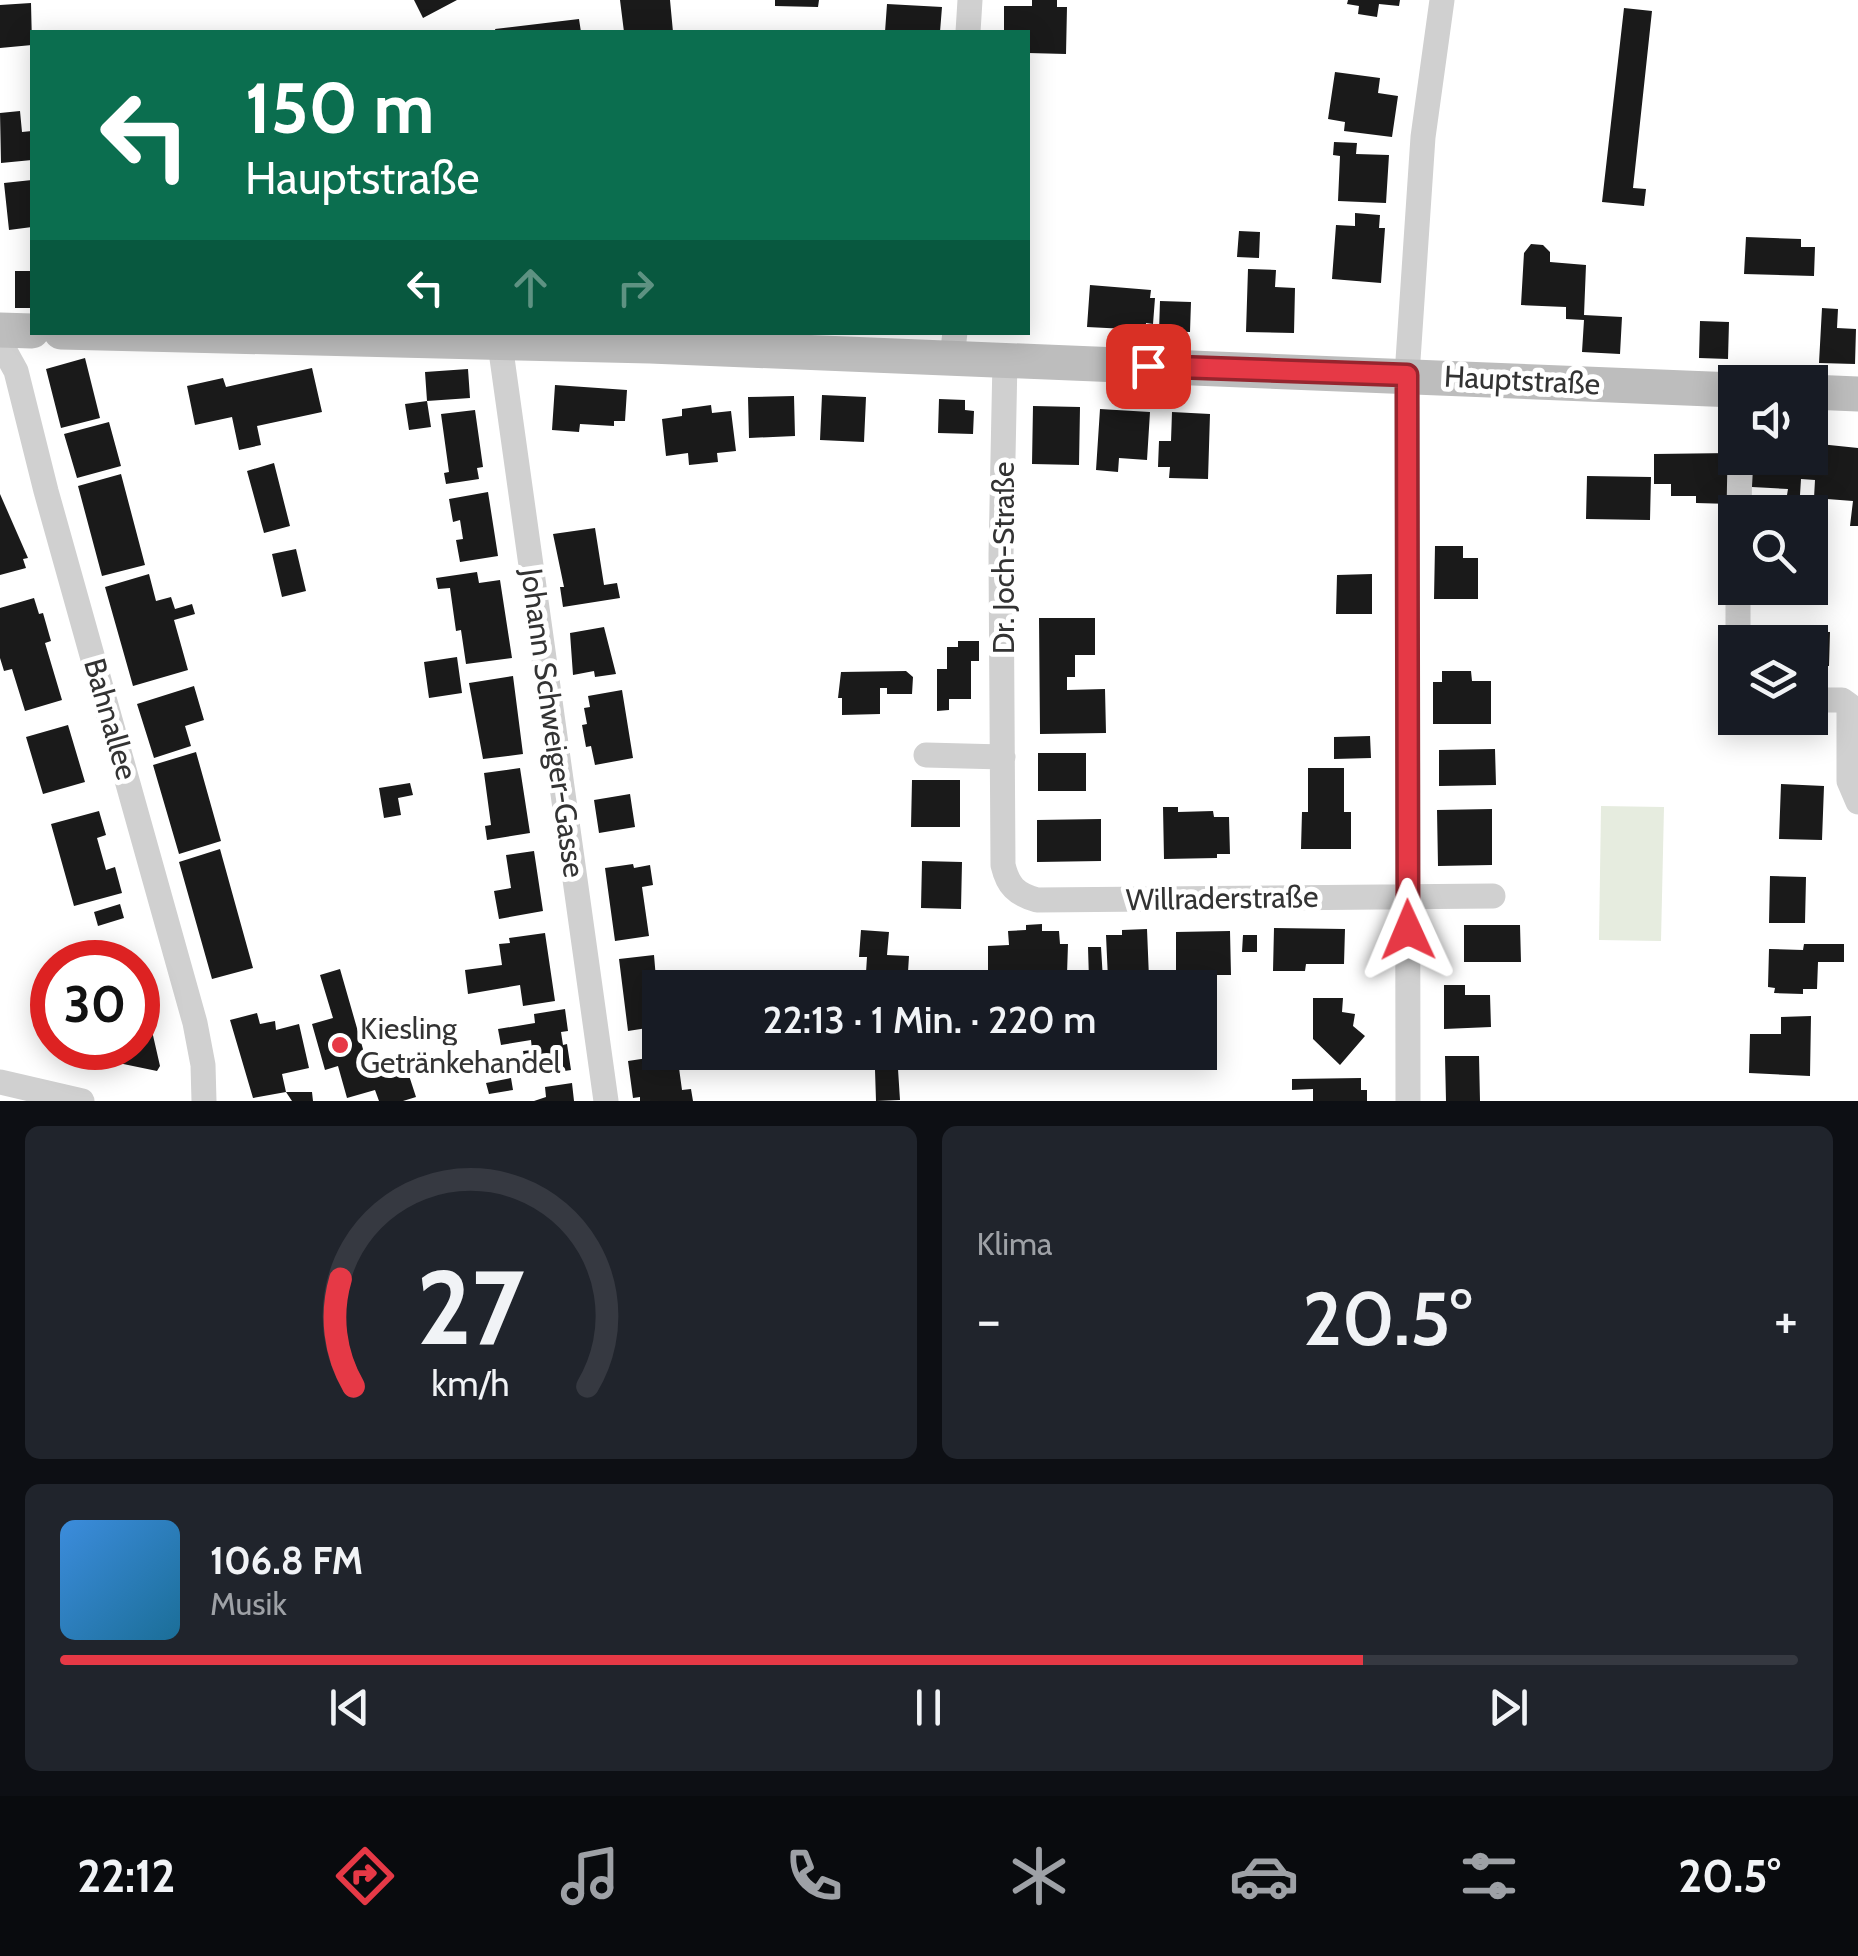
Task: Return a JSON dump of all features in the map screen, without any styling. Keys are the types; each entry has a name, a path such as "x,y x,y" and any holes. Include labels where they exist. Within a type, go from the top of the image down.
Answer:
{"main road":[{"path":"0,330 30,331"},
{"name":"Hauptstraße","path":"170,335 650,346 954,345 1005,360 1718,389"},
{"path":"1828,393 1858,394"}],"street":[{"path":"968,30 970,0"},
{"path":"1408,1101 1407,375 1423,137 1442,0"},
{"name":"Bahnallee","path":"0,342 16,370 46,491 195,1023 204,1065 204,1101"},
{"name":"Johann Schweiger-Gasse","path":"500,344 606,1101"},
{"name":"Dr. Joch-Straße","path":"1005,360 1001,555 1003,865 1006,880 1014,890"},
{"path":"1828,700 1842,700 1850,705 1849,781 1858,802"},
{"path":"926,755 1003,756"},
{"name":"Willraderstraße","path":"1014,890 1037,900 1493,896"},
{"path":"0,1082 82,1101"}],"shaded area":[{"path":"1601,806 1664,807 1661,941 1599,940"}],"building":[{"path":"414,0 457,0 423,18"},
{"path":"620,0 670,0 673,30 624,30"},
{"path":"775,0 819,0 818,7 775,6"},
{"path":"1032,0 1057,0 1057,7 1067,7 1066,54 1030,53 1030,30 1004,30 1004,6 1032,6"},
{"path":"1348,0 1400,0 1399,6 1379,4 1377,17 1358,14 1359,6 1347,4"},
{"path":"31,3 30,45 0,48 0,5"},
{"path":"887,4 942,7 940,30 885,30"},
{"path":"1624,8 1652,11 1633,188 1646,189 1644,206 1602,202"},
{"path":"579,19 581,30 495,30"},
{"path":"1335,72 1380,78 1378,93 1398,96 1392,137 1344,131 1345,122 1328,119"},
{"path":"20,111 22,132 30,131 30,160 1,163 0,113"},
{"path":"1334,142 1357,143 1356,154 1389,155 1386,203 1338,201 1340,156 1333,155"},
{"path":"30,180 30,227 9,230 4,183"},
{"path":"1355,213 1380,215 1379,228 1385,228 1381,283 1332,279 1336,225 1355,226"},
{"path":"1239,231 1260,232 1259,258 1237,257"},
{"path":"1746,237 1801,239 1801,247 1815,247 1814,276 1744,274"},
{"path":"1531,244 1543,245 1550,252 1550,262 1586,265 1584,315 1622,317 1620,354 1582,352 1584,320 1566,319 1566,307 1521,305 1524,253"},
{"path":"1248,269 1276,270 1275,287 1295,288 1294,333 1246,332"},
{"path":"15,271 30,271 30,308 15,308"},
{"path":"1090,285 1151,290 1150,298 1155,298 1153,324 1146,323 1146,330 1087,327"},
{"path":"1160,301 1191,302 1190,332 1159,331"},
{"path":"1822,308 1838,309 1837,328 1856,329 1855,364 1819,363"},
{"path":"1700,321 1729,322 1728,359 1699,358"},
{"path":"85,358 100,418 61,428 46,369"},
{"path":"312,368 322,412 257,426 261,445 239,450 232,417 195,425 187,386 223,378 226,387"},
{"path":"468,369 470,398 427,401 425,372"},
{"path":"555,385 627,390 625,421 614,421 614,426 580,424 579,432 552,430"},
{"path":"822,395 866,397 864,442 820,440"},
{"path":"794,396 795,436 749,438 748,397"},
{"path":"939,399 965,400 965,410 974,411 973,434 938,433"},
{"path":"427,401 431,427 409,430 405,404"},
{"path":"711,405 712,413 731,411 736,451 717,453 718,462 689,465 688,453 666,456 662,419 682,416 682,409"},
{"path":"1033,406 1080,407 1079,465 1032,464"},
{"path":"1100,409 1150,412 1147,460 1119,458 1118,472 1096,470"},
{"path":"475,410 483,467 477,468 479,479 446,484 444,473 449,472 441,414"},
{"path":"1172,412 1210,414 1208,479 1169,478 1170,467 1158,467 1159,441 1171,441"},
{"path":"109,422 121,466 77,478 64,434"},
{"path":"1828,445 1858,448 1858,526 1850,526 1853,501 1814,495 1815,480 1801,479 1800,495 1787,495 1788,489 1752,487 1752,475 1828,475"},
{"path":"1718,453 1718,475 1732,475 1731,495 1718,495 1718,504 1696,503 1696,496 1671,496 1671,484 1654,484 1654,454"},
{"path":"274,463 290,526 264,533 247,471"},
{"path":"121,474 145,565 102,576 78,486"},
{"path":"1587,476 1651,477 1650,520 1586,519"},
{"path":"488,492 498,556 460,562 456,540 463,539 460,520 453,522 449,499"},
{"path":"0,494 28,558 23,559 26,568 0,575"},
{"path":"595,528 604,585 617,583 620,598 563,607 560,587 564,587 553,534"},
{"path":"1435,546 1463,546 1463,558 1478,558 1478,599 1434,599"},
{"path":"296,549 306,591 282,597 272,554"},
{"path":"477,572 479,583 500,580 512,658 466,664 450,588 438,589 436,578"},
{"path":"149,574 156,601 171,597 175,609 192,604 195,614 174,620 188,670 133,686 105,587"},
{"path":"1372,574 1372,614 1336,614 1337,575"},
{"path":"34,598 51,641 45,643 62,700 25,711 12,669 4,671 0,658 0,608"},
{"path":"1039,618 1095,618 1095,655 1075,655 1075,677 1067,677 1067,690 1105,689 1106,733 1040,734"},
{"path":"604,627 616,674 595,677 594,671 573,675 570,633"},
{"path":"958,641 979,641 979,661 971,661 971,699 949,699 949,710 937,711 937,669 947,669 947,647 958,647"},
{"path":"457,657 462,693 429,698 424,662"},
{"path":"906,671 913,677 912,694 887,694 887,688 880,688 880,714 842,715 842,698 838,698 841,672"},
{"path":"1442,671 1471,671 1472,681 1491,681 1491,724 1433,724 1433,682 1442,682"},
{"path":"513,676 523,754 483,759 469,683"},
{"path":"194,686 204,720 185,726 191,746 154,758 137,704"},
{"path":"622,690 633,758 595,765 582,725 587,724 584,708 590,707 588,696"},
{"path":"68,725 85,782 43,794 26,737"},
{"path":"1370,736 1371,758 1334,759 1334,737"},
{"path":"1495,749 1496,785 1439,786 1439,750"},
{"path":"196,752 221,841 179,854 153,765"},
{"path":"1038,753 1086,753 1086,791 1038,791"},
{"path":"520,768 530,833 487,840 485,826 491,825 484,773"},
{"path":"1308,768 1344,768 1344,812 1351,812 1351,849 1301,849 1302,812 1308,812"},
{"path":"912,780 960,780 960,827 911,827"},
{"path":"410,783 413,795 398,798 401,815 384,818 379,788"},
{"path":"1781,784 1824,786 1822,840 1779,839"},
{"path":"630,794 635,827 599,833 594,800"},
{"path":"1163,807 1178,807 1178,812 1213,811 1214,817 1229,817 1230,854 1217,854 1217,858 1164,859"},
{"path":"1492,809 1492,865 1438,866 1437,810"},
{"path":"99,811 106,835 97,838 106,870 115,867 122,893 74,906 51,824"},
{"path":"1101,819 1101,861 1037,862 1037,820"},
{"path":"220,849 253,968 212,979 179,862"},
{"path":"534,851 543,911 499,919 494,891 511,888 506,855"},
{"path":"922,861 962,862 961,909 921,908"},
{"path":"633,864 634,868 650,865 653,885 642,887 649,936 615,941 605,868"},
{"path":"1770,876 1806,877 1805,923 1769,923"},
{"path":"120,904 124,918 98,926 94,912"},
{"path":"1042,924 1042,931 1059,931 1060,944 1068,944 1067,970 988,970 988,946 1009,945 1008,931 1026,930 1026,925"},
{"path":"1464,925 1520,925 1521,962 1464,962"},
{"path":"1274,928 1345,929 1344,964 1306,964 1305,971 1273,971"},
{"path":"1147,929 1149,970 1108,970 1106,935 1122,935 1122,930"},
{"path":"861,930 889,932 887,955 909,956 908,970 866,970 867,957 859,957"},
{"path":"1230,931 1231,975 1217,975 1217,970 1176,970 1176,932"},
{"path":"545,933 555,1001 523,1006 520,985 468,994 465,970 502,965 499,944 510,943 509,938"},
{"path":"1243,935 1257,935 1257,952 1242,952"},
{"path":"1804,944 1844,944 1844,962 1818,962 1817,989 1803,989 1803,994 1774,993 1775,988 1768,987 1769,949 1803,950"},
{"path":"1088,947 1101,947 1102,970 1089,970"},
{"path":"654,955 655,970 642,970 642,1029 628,1031 619,959"},
{"name":"Kiesling Getränkehandel","path":"340,969 371,1077 386,1073 383,1063 403,1057 416,1097 379,1101 375,1090 347,1098 338,1066 325,1070 312,1024 333,1018 320,975"},
{"path":"1444,985 1465,985 1465,995 1490,995 1491,1027 1444,1029"},
{"path":"1313,998 1343,998 1342,1012 1355,1014 1353,1026 1365,1036 1340,1065 1313,1039"},
{"path":"565,1009 568,1031 561,1032 571,1070 527,1077 523,1051 532,1050 531,1040 501,1045 498,1029 535,1023 534,1014"},
{"path":"257,1013 260,1024 275,1021 276,1030 299,1024 309,1068 282,1074 286,1092 253,1098 230,1020"},
{"path":"1811,1016 1810,1076 1749,1073 1750,1034 1781,1034 1781,1017"},
{"path":"1445,1056 1479,1056 1480,1101 1446,1101"},
{"path":"642,1059 642,1070 679,1070 682,1090 691,1089 693,1101 633,1098 628,1061"},
{"path":"875,1070 898,1070 900,1100 876,1101"},
{"path":"511,1078 513,1090 489,1094 486,1083"},
{"path":"1361,1078 1361,1090 1367,1090 1367,1101 1313,1101 1313,1089 1292,1090 1292,1079"},
{"path":"572,1083 574,1101 534,1101 546,1097 545,1087"},
{"path":"286,1092 312,1092 313,1101 292,1101"}],"place":[{"name":"Kiesling Getränkehandel","path":"340,1045"}],"route":[{"path":"1148,366 1407,375 1408,930"}]}
